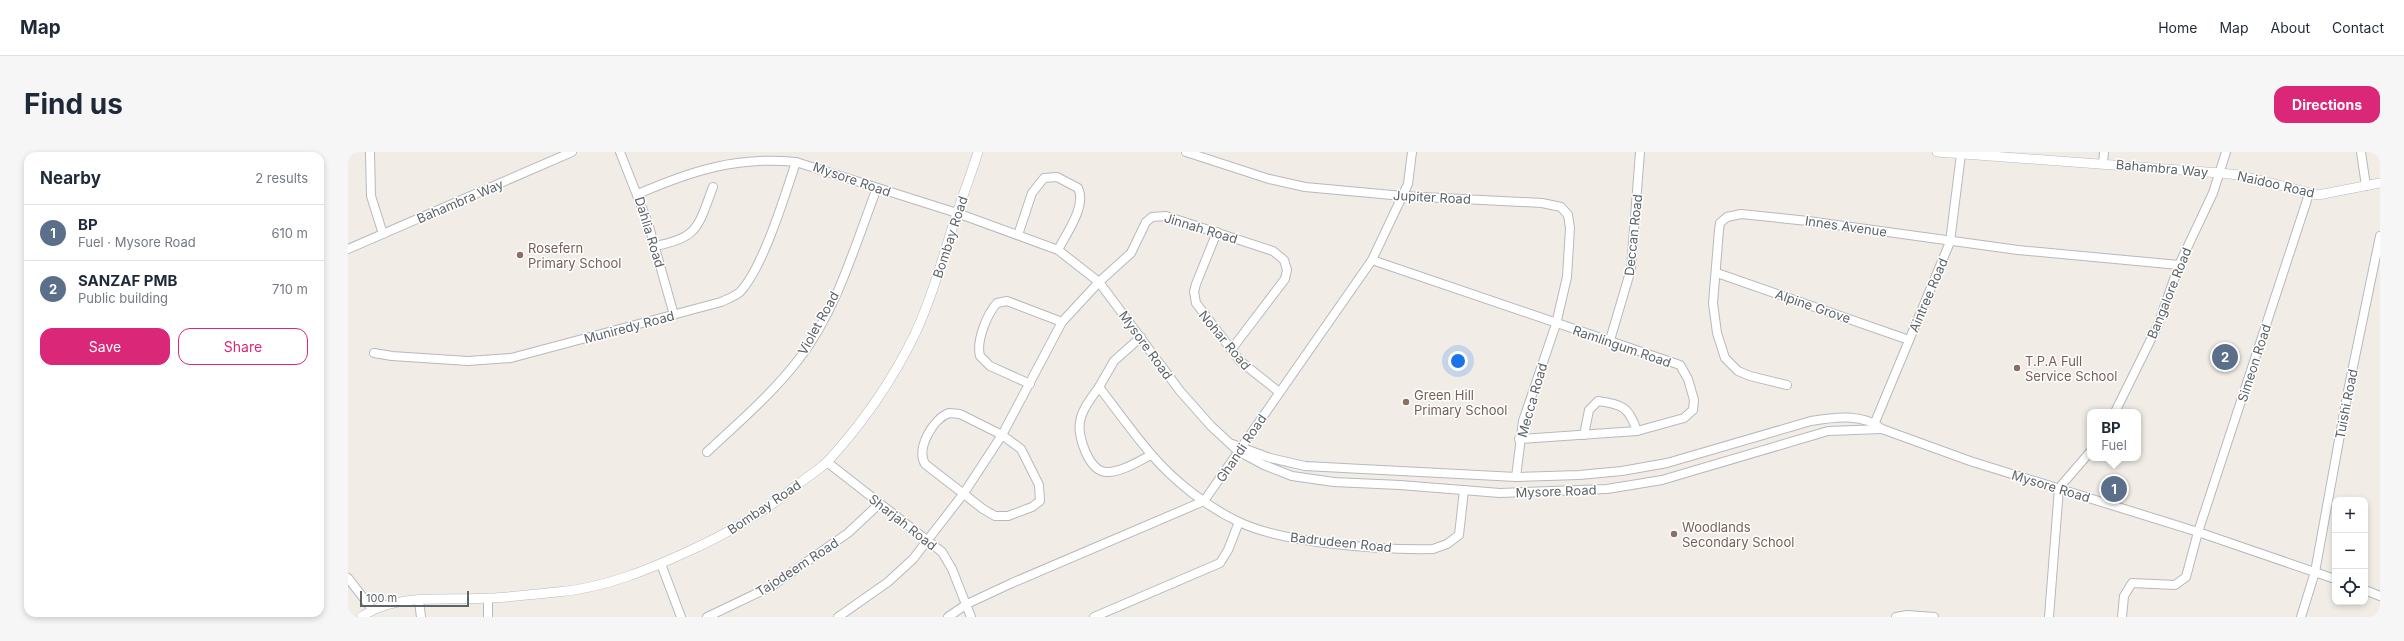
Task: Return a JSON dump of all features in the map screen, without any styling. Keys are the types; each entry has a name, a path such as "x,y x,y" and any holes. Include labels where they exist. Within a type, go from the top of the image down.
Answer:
{"street":[{"path":"370,152 371,196 383,234"},
{"name":"Bahambra Way","path":"348,249 572,152"},
{"name":"Dahlia Road","path":"620,152 638,194 655,246 674,315"},
{"name":"Bombay Road","path":"361,617 372,609 393,604 434,598 488,599 562,592 591,586 661,564 703,545 762,512 827,462 888,382 914,334 928,302 978,152"},
{"name":"Jupiter Road","path":"1186,152 1290,185 1403,196 1542,204 1561,207 1566,211 1570,228 1569,260 1565,292 1556,324"},
{"name":"Ghandi Road","path":"1204,501 1372,260 1408,184 1412,152"},
{"name":"Deccan Road","path":"1610,340 1630,269 1640,152"},
{"name":"Bahambra Way","path":"1937,152 2103,163 2220,173"},
{"path":"2103,163 2104,152"},
{"name":"Bangalore Road","path":"2116,409 2158,325 2179,265 2213,193 2226,152"},
{"path":"2361,152 2366,186"},
{"name":"Aintree Road","path":"1874,426 1950,242 1961,154"},
{"name":"Mysore Road","path":"638,194 672,179 714,166 771,159 796,162 810,165 957,213 1058,250 1099,282 1196,410 1211,426 1232,444 1279,471 1310,479 1464,490 1549,493 1632,486 1662,480 1828,431 1874,426"},
{"name":"Muniredy Road","path":"374,353 392,356 468,361 504,359 674,315 732,297 747,283 773,227 796,162"},
{"name":"Naidoo Road","path":"2220,173 2239,175 2309,194 2328,194 2380,183"},
{"path":"1018,235 1036,186 1044,178 1057,177 1078,188 1081,198 1075,216 1058,250"},
{"path":"655,246 675,242 690,236 701,218 713,187"},
{"name":"Violet Road","path":"706,452 767,395 799,359 812,339 832,303 877,188"},
{"name":"Simeon Road","path":"2122,617 2124,596 2132,583 2140,582 2169,585 2183,581 2188,573 2198,532 2309,194"},
{"name":"Innes Avenue","path":"1787,385 1750,376 1738,371 1726,358 1714,315 1717,272 1717,242 1720,223 1727,217 1734,215 1808,221 1950,242 2179,265"},
{"name":"Jinnah Road","path":"838,617 902,570 928,539 964,493 1002,435 1062,322 1099,282 1131,254 1146,222 1152,217 1166,216 1217,232 1273,251 1284,260 1287,270 1285,279 1277,293 1231,350"},
{"name":"Nohar Road","path":"1217,232 1196,284 1194,297 1200,311 1231,350 1252,371 1279,392"},
{"name":"Tuishi Road","path":"2301,617 2315,572 2348,390 2380,236"},
{"name":"Ramlingum Road","path":"1372,260 1556,324 1610,340 1680,365 1685,371 1693,393 1694,406 1689,415 1637,431 1519,439"},
{"name":"Alpine Grove","path":"1717,272 1909,340"},
{"path":"1030,384 990,366 980,356 980,345 990,314 997,304 1007,301 1062,322"},
{"name":"Mecca Road","path":"1516,477 1519,439 1529,400 1556,324"},
{"path":"1141,337 1114,361 1082,414 1080,426 1081,435 1094,466 1100,470 1109,472 1152,455"},
{"name":"Badrudeen Road","path":"1099,387 1152,455 1204,501 1239,522 1277,534 1334,544 1433,549 1448,544 1459,535 1464,490"},
{"path":"1584,435 1589,410 1598,401 1625,408 1630,413 1637,431"},
{"path":"954,413 1002,435 1025,454 1039,485 1040,501 1032,507 1002,517 990,513 930,469 922,459 924,444 936,424 945,414 954,413"},
{"name":"Mysore Road","path":"1240,448 1270,458 1305,466 1516,477 1579,475 1643,468 1831,417 1874,426 1970,462 2059,488 2198,532 2332,578"},
{"path":"2049,617 2059,488 2087,455"},
{"name":"Sharjah Road","path":"827,462 880,504 928,539 947,558 971,617"},
{"path":"948,617 967,604 1204,501"},
{"name":"Tajodeem Road","path":"707,617 772,586 848,533 880,504"},
{"path":"1094,617 1220,563 1228,550 1239,522"},
{"path":"661,564 681,617"},
{"path":"348,578 372,609"},
{"path":"2368,591 2380,596"},
{"path":"488,599 488,617"},
{"path":"419,601 421,617"},
{"path":"1896,617 1907,615 1934,617"}],"place":[{"name":"Rosefern Primary School","path":"520,255"},
{"name":"SANZAF PMB","path":"2225,357"},
{"name":"T.P.A Full Service School","path":"2017,368"},
{"name":"Green Hill Primary School","path":"1406,402"},
{"name":"BP","path":"2114,489"},
{"name":"Woodlands Secondary School","path":"1674,534"}]}
